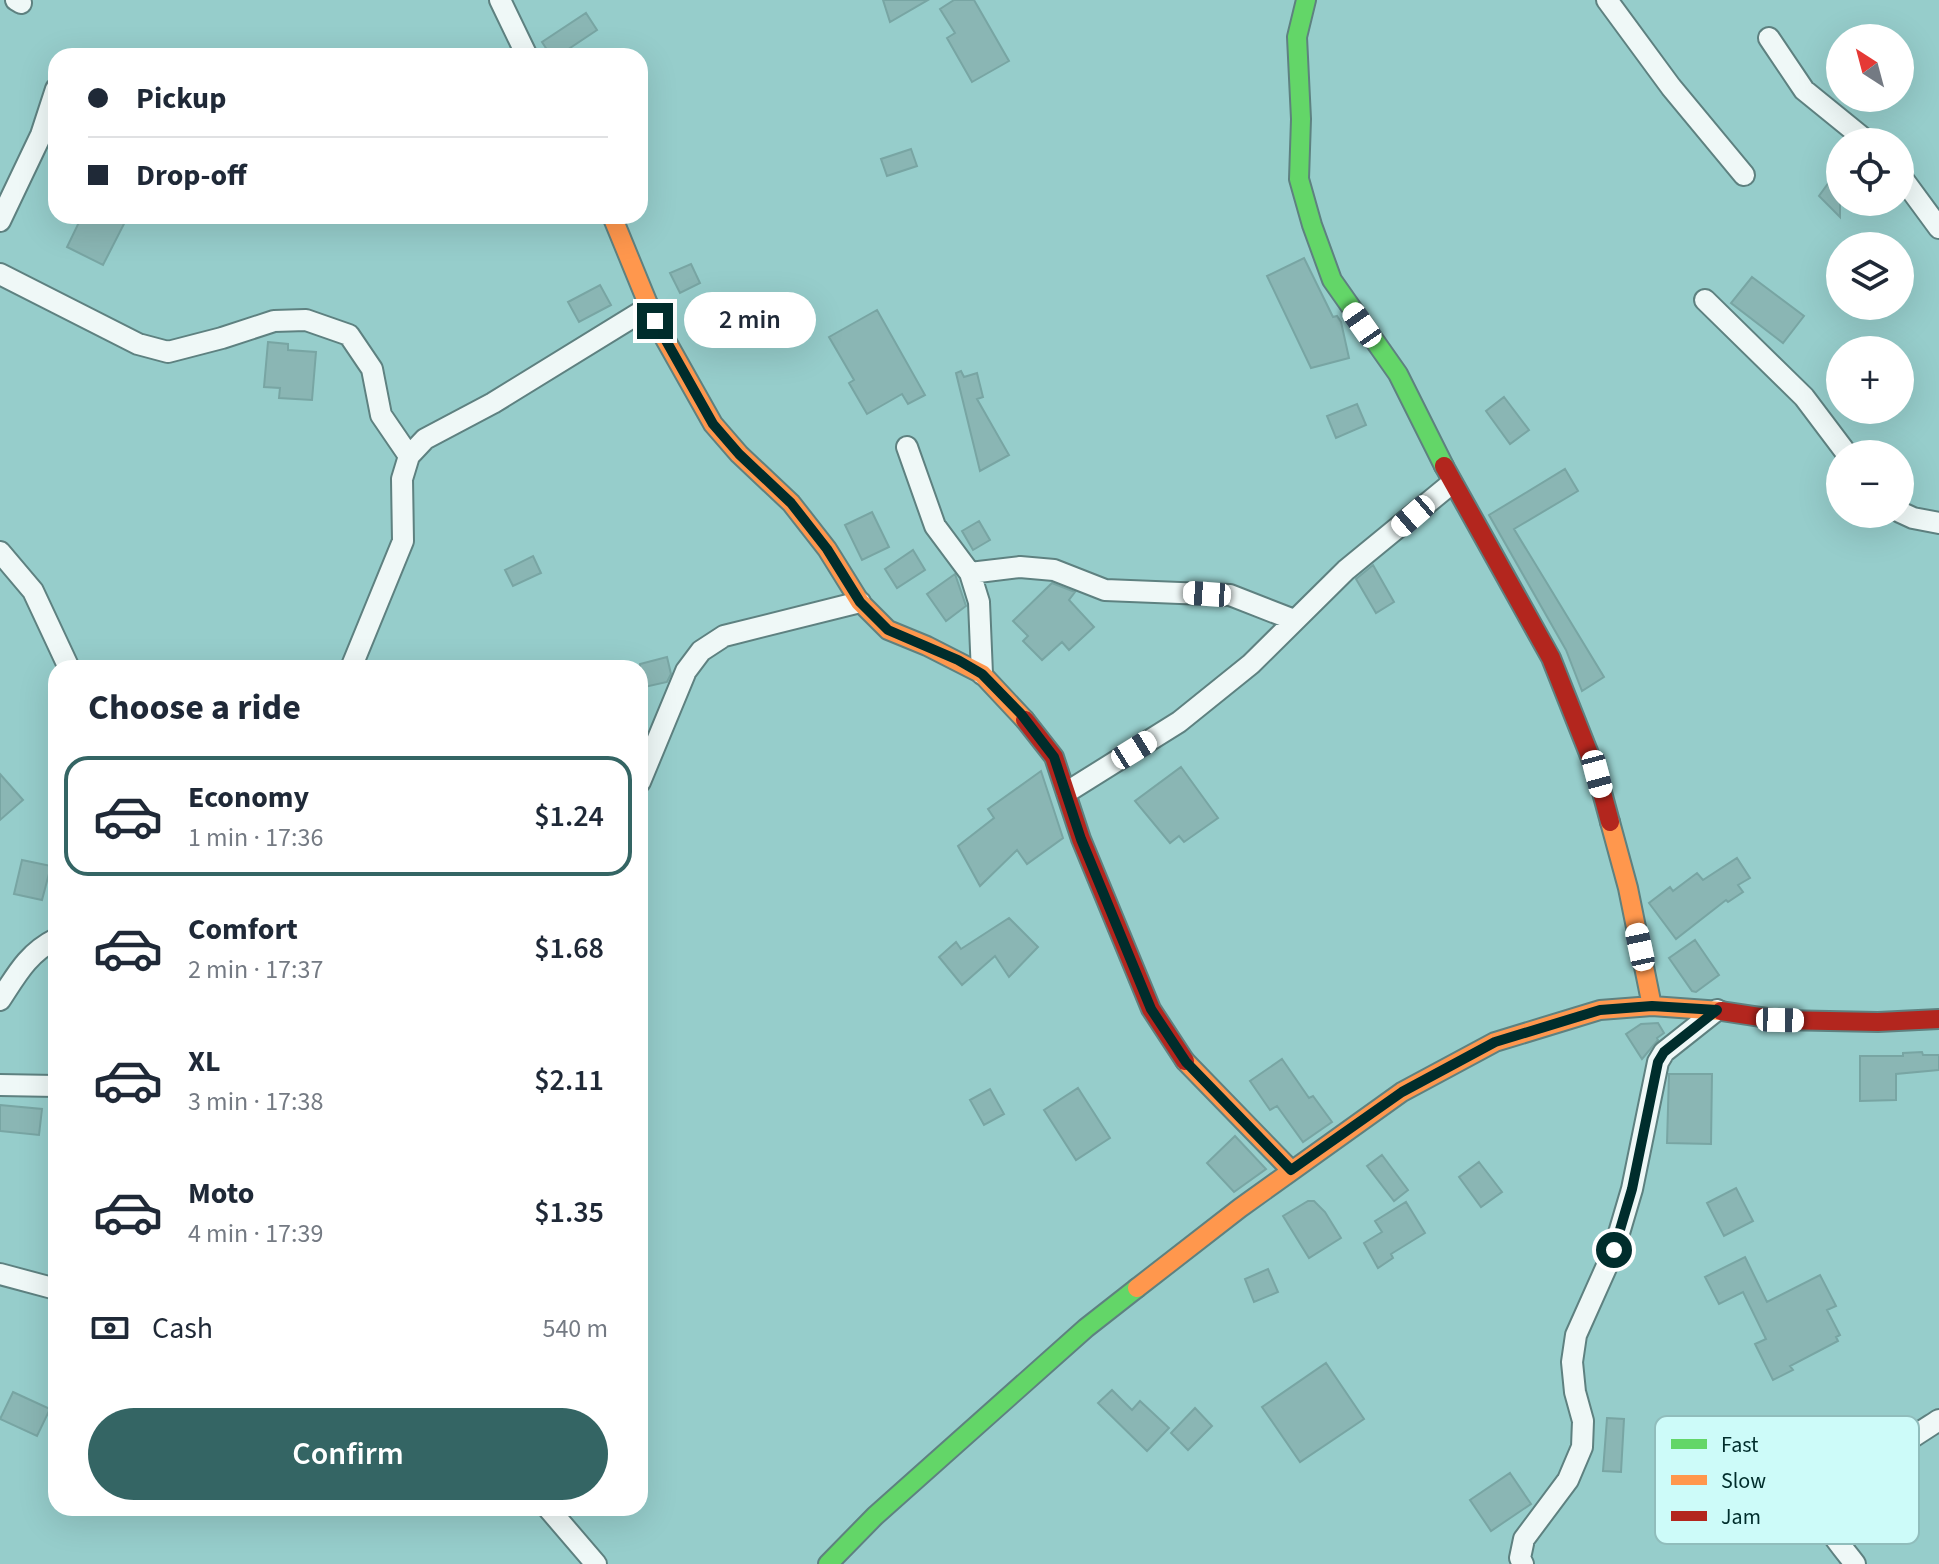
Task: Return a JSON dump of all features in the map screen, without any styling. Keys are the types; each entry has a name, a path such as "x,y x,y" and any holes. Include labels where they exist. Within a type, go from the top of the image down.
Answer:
{"street":[{"path":"500,0 523,48"},
{"path":"1306,0 1297,37 1301,119 1299,179 1312,225 1332,280 1398,374 1452,483 1551,658 1597,774 1628,888 1652,1006"},
{"path":"1607,0 1679,97 1744,175"},
{"path":"1769,38 1804,90 1851,128"},
{"path":"0,221 48,114"},
{"path":"1914,194 1939,228"},
{"path":"615,224 649,307 713,424 739,454 791,503 827,549 860,602 888,630 948,655 982,674 1021,714 1054,757 1081,839 1151,1009 1186,1062 1291,1170"},
{"path":"0,274 138,344 168,352 274,321 306,320 349,335 372,369 381,415 409,456"},
{"path":"1705,300 1804,397 1836,440"},
{"path":"354,660 403,541 402,479 409,456 425,439 493,403 649,307"},
{"path":"907,447 935,526 970,573 979,602 982,674"},
{"path":"1067,792 1179,722 1251,664 1346,570 1452,483"},
{"path":"1914,518 1939,523"},
{"path":"0,552 33,591 65,660"},
{"path":"970,573 1020,567 1054,570 1105,590 1230,595 1294,620"},
{"path":"648,763 686,671 701,651 724,636 860,602"},
{"path":"0,1000 20,969 38,948 48,943"},
{"path":"828,1564 875,1516 1086,1328 1291,1170 1402,1092 1495,1042 1600,1010 1652,1006 1717,1010 1780,1020 1878,1022 1939,1019"},
{"path":"1523,1564 1520,1558 1524,1539 1568,1480 1582,1447 1583,1421 1575,1392 1572,1362 1576,1335 1614,1250 1632,1189 1658,1062 1664,1052 1717,1010"},
{"path":"0,1085 48,1086"},
{"path":"0,1274 48,1287"},
{"path":"1919,1433 1939,1420"},
{"path":"555,1516 596,1564"},
{"path":"1840,1544 1855,1564"}],"building":[{"path":"883,0 928,0 890,22"},
{"path":"954,0 974,0 1009,61 972,82 947,38 955,33 940,9"},
{"path":"586,13 597,30 570,48 546,48 542,42"},
{"path":"911,149 917,166 887,176 881,159"},
{"path":"1826,186 1826,203 1819,196"},
{"path":"78,224 124,224 103,265 67,247"},
{"path":"1304,258 1333,317 1337,316 1341,322 1349,358 1311,368 1267,276"},
{"path":"691,264 700,283 680,293 670,273"},
{"path":"1752,277 1804,316 1783,343 1731,303"},
{"path":"600,285 611,305 579,322 568,302"},
{"path":"877,310 925,395 908,404 902,394 867,414 849,383 854,380 829,337"},
{"path":"268,342 288,344 288,350 316,352 312,400 279,398 280,388 264,387"},
{"path":"961,371 964,377 977,373 983,397 977,399 1009,455 980,471 956,373"},
{"path":"1504,397 1529,430 1510,444 1486,411"},
{"path":"1357,404 1366,425 1336,438 1327,416"},
{"path":"1565,469 1578,491 1514,529 1604,677 1582,691 1566,650 1489,515"},
{"path":"872,512 889,547 862,560 845,525"},
{"path":"979,521 990,540 973,550 962,531"},
{"path":"913,550 925,570 897,588 885,569"},
{"path":"533,556 541,573 513,586 505,570"},
{"path":"1373,565 1394,602 1376,613 1356,579"},
{"path":"955,574 966,606 946,621 927,594"},
{"path":"1052,583 1075,592 1069,600 1094,627 1069,650 1062,642 1042,660 1023,641 1028,636 1013,621"},
{"path":"667,657 671,674 667,682 648,686 648,662"},
{"path":"1181,767 1218,818 1184,842 1179,836 1170,843 1135,801"},
{"path":"1041,771 1063,838 1027,864 1017,850 980,886 958,846 994,818 988,809"},
{"path":"0,774 23,800 0,820"},
{"path":"1737,858 1750,878 1738,885 1743,892 1728,902 1726,900 1676,939 1649,903 1670,887 1673,891 1697,873 1703,880"},
{"path":"22,860 48,865 42,900 14,894"},
{"path":"1009,918 1038,947 1009,977 995,956 962,985 939,957 956,942 961,949"},
{"path":"1695,940 1719,975 1696,992 1692,991 1669,958"},
{"path":"1658,1023 1664,1033 1642,1059 1626,1034 1641,1024"},
{"path":"1922,1052 1923,1055 1939,1055 1939,1070 1896,1074 1896,1100 1860,1101 1860,1056 1903,1056 1903,1053"},
{"path":"1282,1059 1309,1098 1313,1096 1332,1122 1303,1142 1277,1106 1270,1110 1250,1081"},
{"path":"1669,1074 1712,1074 1711,1144 1667,1143"},
{"path":"1078,1088 1110,1138 1076,1160 1044,1110"},
{"path":"990,1089 1004,1114 984,1125 970,1100"},
{"path":"0,1105 42,1109 39,1135 0,1131"},
{"path":"1235,1136 1266,1169 1234,1192 1207,1163"},
{"path":"1382,1155 1408,1190 1394,1201 1367,1166"},
{"path":"1479,1162 1502,1192 1481,1207 1459,1177"},
{"path":"1736,1188 1753,1221 1724,1236 1707,1203"},
{"path":"1308,1201 1314,1201 1325,1212 1341,1238 1309,1258 1283,1216"},
{"path":"1406,1202 1425,1233 1391,1254 1393,1258 1378,1268 1364,1243 1382,1232 1375,1221"},
{"path":"1745,1257 1767,1302 1820,1275 1836,1306 1827,1310 1840,1335 1836,1337 1838,1341 1790,1366 1793,1370 1773,1380 1755,1344 1766,1339 1743,1292 1719,1304 1705,1277"},
{"path":"1268,1269 1278,1292 1254,1302 1245,1279"},
{"path":"1326,1363 1364,1419 1300,1462 1262,1407"},
{"path":"1112,1390 1132,1410 1140,1401 1169,1428 1147,1451 1098,1403"},
{"path":"13,1392 48,1408 37,1436 0,1419"},
{"path":"1195,1408 1212,1426 1188,1450 1171,1433"},
{"path":"1607,1418 1624,1419 1621,1472 1603,1471"},
{"path":"1510,1473 1531,1504 1491,1531 1470,1500"}],"traffic: fast":[{"path":"1306,0 1297,37 1301,119 1299,179 1312,225 1332,280 1398,374 1444,466"},
{"path":"828,1564 875,1516 1086,1328 1137,1288"}],"traffic: slow":[{"path":"615,224 655,321 713,424 739,454 791,503 827,549 860,602 888,630 982,674 1025,720"},
{"path":"1610,822 1628,888 1652,1006"},
{"path":"1137,1288 1240,1208 1402,1092 1495,1042 1600,1010 1652,1006 1721,1011"},
{"path":"1185,1061 1291,1170"}],"traffic: jam":[{"path":"1444,466 1551,658 1597,774 1610,822"},
{"path":"1025,720 1054,757 1081,839 1151,1009 1185,1061"},
{"path":"1721,1011 1780,1020 1878,1022 1939,1019"}],"route":[{"path":"655,321 713,424 739,454 791,503 827,549 860,602 888,630 958,660 982,674 1021,714 1054,757 1081,839 1151,1009 1186,1062 1226,1107 1291,1170 1402,1092 1495,1042 1600,1010 1652,1006 1717,1010 1664,1052 1658,1062 1632,1189 1614,1250"}]}
